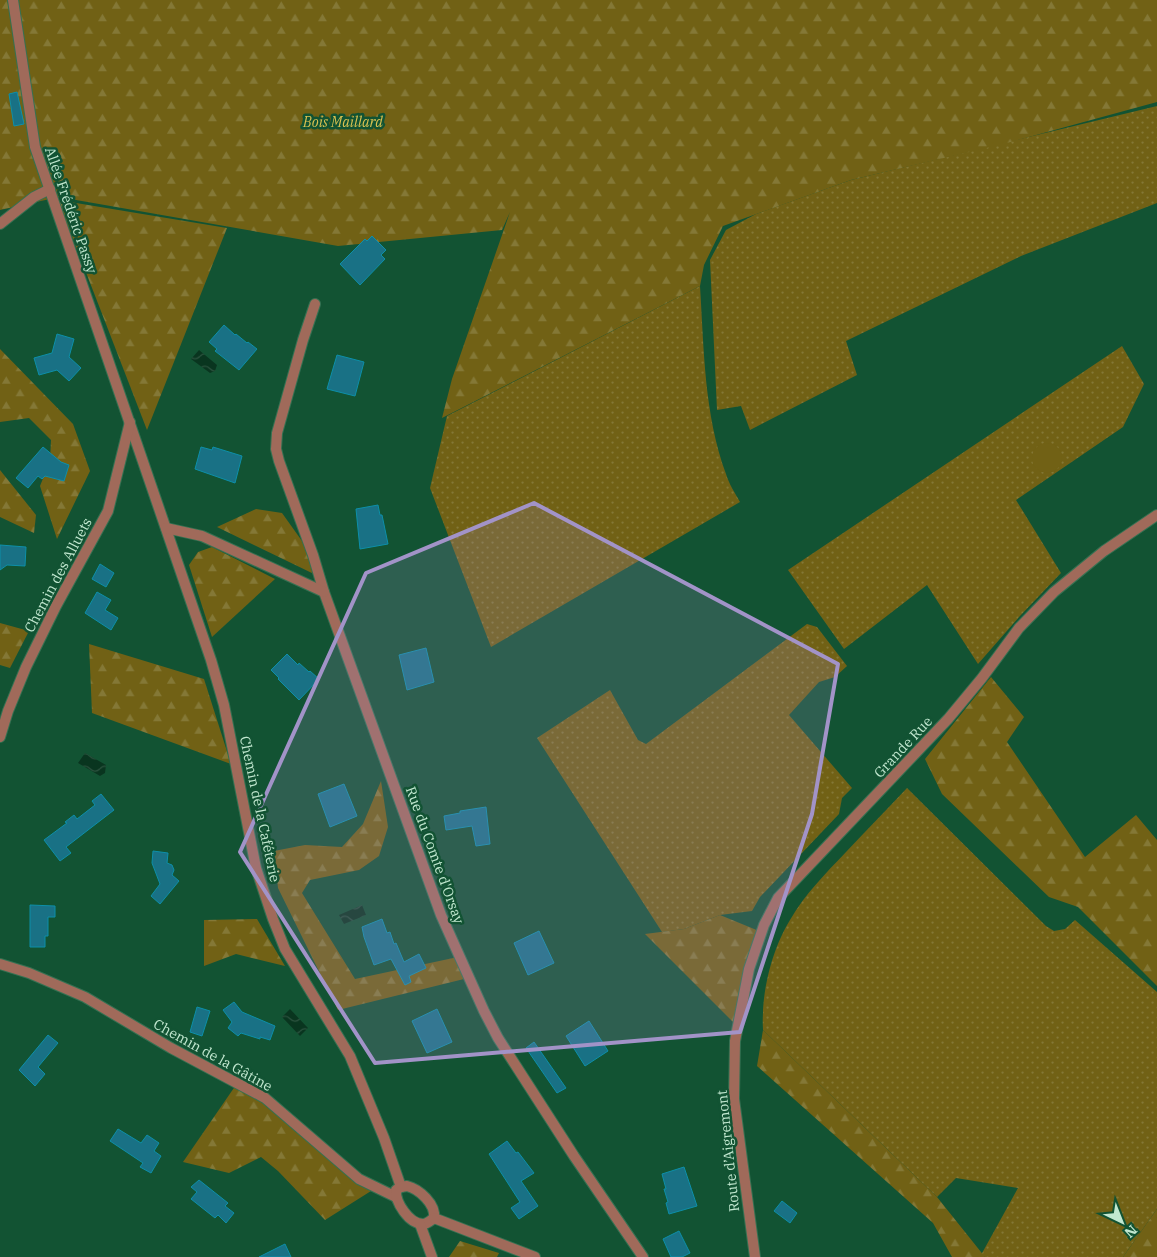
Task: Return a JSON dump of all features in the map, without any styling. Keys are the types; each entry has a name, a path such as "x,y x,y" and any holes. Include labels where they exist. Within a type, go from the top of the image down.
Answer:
{"street":[{"name":"Allée Frédéric Passy","path":"13,0 35,147 130,422"},
{"path":"0,224 34,197 50,189"},
{"name":"Rue du Comte d'Orsay","path":"315,304 277,433 276,450 324,592 441,915 484,1011 498,1038 574,1156 643,1257"},
{"name":"Chemin de la Caféterie","path":"130,422 205,642 224,705 256,868 272,919 285,949 350,1056 401,1187"},
{"name":"Chemin des Alluets","path":"0,737 8,711 26,667 56,606 108,511 130,422"},
{"name":"Grande Rue","path":"735,1041 750,969 764,925 778,898 948,719 982,678 1019,628 1054,592 1104,551 1157,515"},
{"path":"166,528 202,536 324,592"},
{"name":"Chemin de la Gâtine","path":"0,964 29,973 85,997 171,1048 265,1098 359,1180 396,1197"},
{"name":"Route d’Aigremont","path":"735,1041 734,1100 755,1257"},
{"path":"432,1257 420,1224 409,1216 396,1197 396,1190 408,1186 416,1188 431,1205 434,1218"},
{"path":"420,1224 427,1223 434,1218"},
{"path":"434,1218 535,1257"}],"highlighted area":[{"path":"534,503 838,664 812,814 740,1032 375,1063 240,852 366,573"}],"green space":[{"name":"Bois Maillard","path":"0,0 1157,0 1157,102 1003,144 851,180 723,226 704,265 700,286 442,418 452,379 510,212 502,230 338,246 59,197 0,210"},
{"path":"1157,106 1157,203 1021,256 846,341 857,375 750,430 741,406 717,410 710,260 726,230 756,214 851,180"},
{"path":"58,200 227,228 147,430"},
{"path":"700,286 706,381 713,428 727,478 740,502 491,647 430,488 447,416"},
{"path":"1122,346 1144,384 1123,427 1016,500 1061,573 978,664 927,585 844,649 788,570"},
{"path":"0,349 73,424 90,471 57,539 40,486 50,461 51,440 29,418 0,422"},
{"path":"1047,443 1058,447 1062,458 1058,469 1047,473 1036,469 1032,458 1036,447"},
{"path":"0,470 36,515 34,533 0,517"},
{"path":"256,509 282,513 302,541 316,575 217,527"},
{"path":"212,547 275,579 212,637 189,565 198,552"},
{"path":"0,623 29,631 10,668 0,665"},
{"path":"807,624 817,627 847,666 835,677 819,682 789,715 852,788 842,798 839,814 760,897 752,911 720,915 684,929 662,932 537,738 610,690 638,740 646,744"},
{"path":"89,644 204,679 231,764 92,713"},
{"path":"991,677 1024,717 1007,742 1085,857 1136,815 1157,840 1157,986 1078,907 1049,897 942,794 925,759"},
{"path":"381,781 388,827 379,856 359,870 310,880 302,893 355,979 458,957 464,979 338,1010 278,888 274,851 305,845 342,847 363,824"},
{"path":"907,788 1046,926 1054,931 1065,929 1075,920 1157,992 1157,1209 1123,1257 985,1257 981,1255 1018,1188 956,1178 937,1197 763,1030 764,1002 769,973 777,945 790,920 816,884"},
{"path":"720,915 759,931 735,1024 645,934 684,929"},
{"path":"257,919 285,966 236,954 204,966 204,920"},
{"path":"763,1030 937,1197 985,1257 952,1257 933,1223 757,1066"},
{"path":"238,1082 371,1191 325,1220 278,1171 261,1157 229,1173 183,1162"},
{"path":"1157,1209 1157,1257 1123,1257"},
{"path":"460,1241 499,1253 497,1257 449,1257"}],"water":[{"path":"199,350 217,365 215,371 210,373 191,359"},
{"path":"85,753 106,765 105,773 100,776 78,763"},
{"path":"362,905 366,915 344,924 339,915"},
{"path":"290,1009 308,1028 300,1036 282,1017"}],"building":[{"path":"17,92 24,124 14,126 9,94"},
{"path":"372,236 386,250 381,255 385,259 360,285 340,264 365,239 367,241"},
{"path":"224,325 235,335 257,349 239,370 215,351 217,349 209,342"},
{"path":"57,334 74,339 69,357 81,368 69,381 57,370 39,375 34,358 52,353"},
{"path":"337,355 364,362 355,396 327,389"},
{"path":"43,447 61,462 69,465 64,481 45,476 42,479 38,476 28,488 16,478"},
{"path":"201,447 212,450 213,447 242,456 235,483 195,469"},
{"path":"378,505 388,544 360,549 356,509"},
{"path":"0,545 26,547 25,566 7,565 0,570"},
{"path":"100,564 114,573 106,587 92,579"},
{"path":"97,592 111,600 105,610 118,618 111,630 85,613"},
{"path":"426,648 434,682 407,690 399,655"},
{"path":"287,654 298,665 299,663 319,679 299,700 271,670"},
{"path":"344,784 357,816 330,827 318,794"},
{"path":"101,794 114,810 66,847 71,853 60,861 44,840 67,823 65,822 74,815 77,819 95,805 92,801"},
{"path":"486,807 490,844 476,846 472,826 446,830 444,816 460,813 460,811"},
{"path":"153,851 168,853 167,863 172,865 174,870 172,875 179,881 160,904 151,896 160,884 152,863"},
{"path":"30,905 55,906 55,917 48,917 48,936 45,936 45,947 30,947"},
{"path":"382,919 387,933 390,932 404,962 419,954 426,968 409,976 411,982 405,985 391,959 374,965 364,937 362,927"},
{"path":"539,931 554,963 528,975 514,943"},
{"path":"234,1002 242,1012 275,1026 270,1040 241,1033 238,1036 228,1028 232,1022 223,1010"},
{"path":"197,1007 210,1011 202,1036 190,1032"},
{"path":"437,1009 452,1042 427,1053 412,1021"},
{"path":"589,1021 608,1051 585,1066 566,1036"},
{"path":"48,1035 58,1043 38,1067 45,1074 35,1086 19,1070"},
{"path":"534,1042 566,1088 557,1093 526,1048"},
{"path":"118,1129 141,1143 147,1135 159,1143 154,1151 161,1156 151,1173 140,1167 143,1163 110,1141"},
{"path":"507,1141 534,1173 521,1181 538,1206 519,1219 511,1208 520,1202 489,1154"},
{"path":"684,1167 697,1206 669,1214 662,1174"},
{"path":"199,1180 228,1203 225,1206 234,1213 226,1223 218,1215 215,1218 191,1199 197,1192 191,1187"},
{"path":"782,1201 797,1213 790,1223 774,1211"},
{"path":"679,1231 690,1253 682,1257 671,1257 663,1239"},
{"path":"285,1244 291,1257 259,1257"}]}
